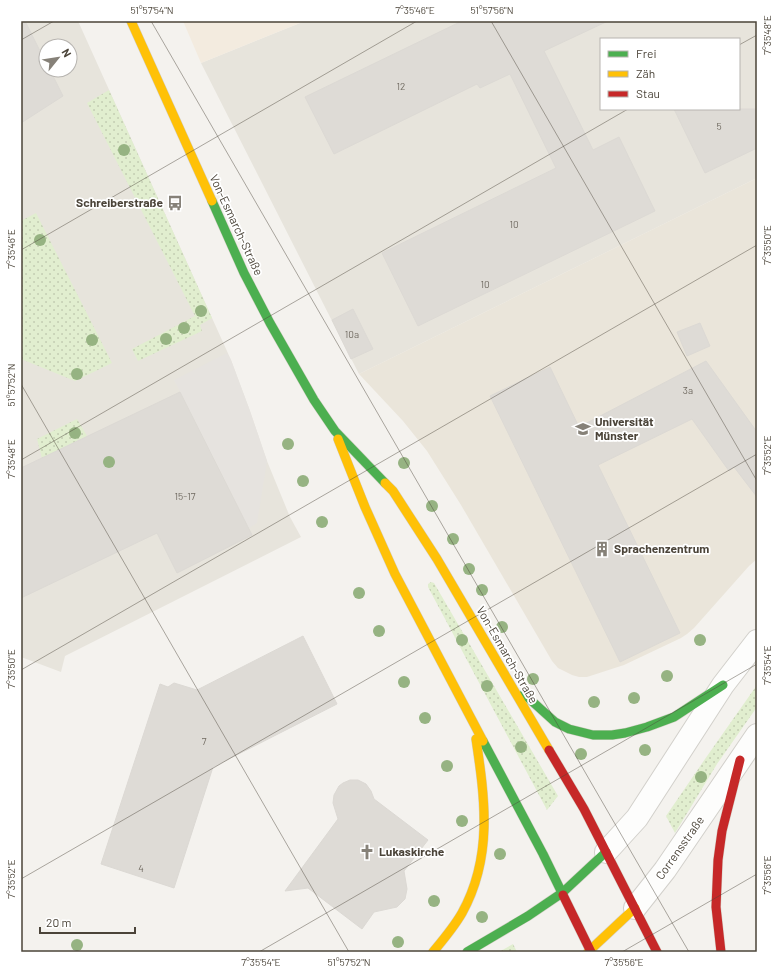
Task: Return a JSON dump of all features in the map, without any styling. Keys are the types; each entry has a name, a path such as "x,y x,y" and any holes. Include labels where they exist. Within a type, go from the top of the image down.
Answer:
{"main road":[{"name":"Von-Esmarch-Straße","path":"131,21 248,280 270,323 314,400 335,431 393,491 437,559 584,809 657,952"},
{"name":"Von-Esmarch-Straße","path":"335,431 365,507 395,574 543,854 590,951"},
{"path":"507,678 555,722 569,729 593,735 626,733 674,717 723,685"},
{"path":"433,952 451,931 463,911 471,894 482,856 484,799 474,726"},
{"path":"722,952 716,907 718,860 722,831 740,760"},
{"path":"467,952 562,894 606,852"},
{"name":"Corrensstraße","path":"590,951 634,908"}],"street":[{"path":"606,852 637,818 723,685 757,641"},
{"name":"Corrensstraße","path":"634,908 666,870 757,735"}],"shaded area":[{"path":"21,21 78,21 231,360 267,461 290,517 301,537 65,656 61,672 21,657"},
{"path":"183,21 305,21 201,63"},
{"path":"305,21 757,21 757,178 359,374 201,63"},
{"name":"Universität Münster","path":"757,178 757,559 694,628 681,638 624,665 587,677 572,675 558,668 552,661 461,505 427,451 403,421 359,374"},
{"path":"227,353 250,411 267,461 257,523 249,528 174,380"}],"green space":[{"path":"109,90 212,318 200,325 202,331 138,361 132,349 195,316 87,103"},
{"path":"36,213 112,363 75,381 21,359 21,221"},
{"path":"77,419 87,436 42,458 37,439"},
{"path":"431,582 434,583 558,796 547,810 428,587 428,584"},
{"path":"757,685 757,707 717,764 675,833 666,816"},
{"path":"513,944 517,952 499,952"}],"building":[{"path":"21,21 25,21 38,47 38,78 54,78 63,96 21,123"},
{"path":"462,21 608,21 544,51 593,150 619,137 655,211 418,326 382,253 556,168 510,74 480,88 477,84 334,154 305,97"},
{"path":"757,109 757,148 705,173 674,110"},
{"path":"353,309 373,349 351,359 332,320"},
{"path":"700,323 710,346 687,356 677,332"},
{"name":"Sprachenzentrum","path":"706,361 757,432 757,497 734,467 729,471 692,419 598,465 680,633 620,662 490,396 550,367 579,427"},
{"path":"180,392 252,535 177,573 157,533 21,598 21,468"},
{"path":"303,636 337,704 213,767 174,888 101,864 160,684 168,687 174,683 197,690"},
{"name":"Lukaskirche","path":"350,780 358,780 366,784 374,799 428,840 404,871 407,889 405,899 397,907 374,912 362,929 308,888 285,891 338,819 333,803 334,795 339,786"}],"traffic: fast":[{"path":"212,201 244,273 270,323 314,400 335,431 385,483"},
{"path":"524,694 555,722 569,729 593,735 612,735 647,727 674,717 723,685"},
{"path":"483,741 563,895"},
{"path":"467,952 528,916 562,893 606,852"}],"traffic: slow":[{"path":"131,21 212,201"},
{"path":"338,439 365,507 395,574 483,741"},
{"path":"385,483 393,491 437,559 549,750"},
{"path":"433,952 462,913 472,892 479,871 484,828 484,806 476,739"},
{"path":"588,952 635,908"}],"traffic: jam":[{"path":"549,750 584,809 657,952"},
{"path":"721,952 716,907 718,860 722,831 740,760"},
{"path":"563,895 591,952"}],"place":[{"name":"Schreiberstraße","path":"175,203"},
{"name":"Universität Münster","path":"583,429"},
{"name":"Sprachenzentrum","path":"602,549"},
{"name":"Lukaskirche","path":"367,852"}]}
